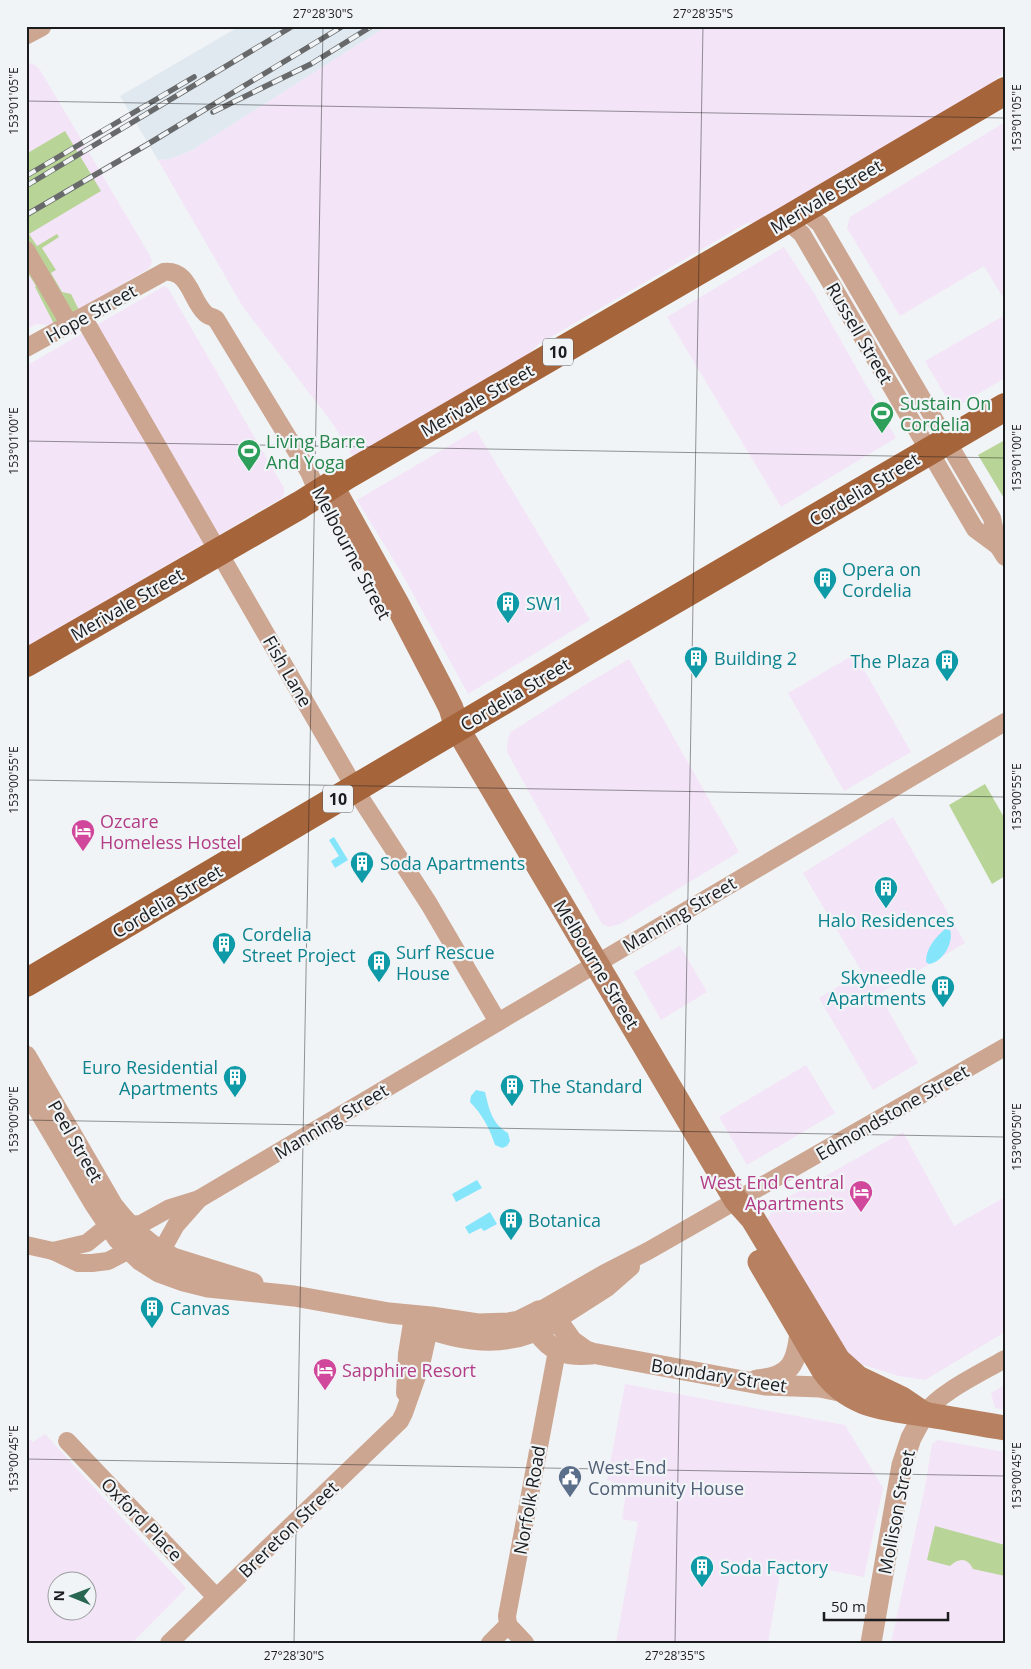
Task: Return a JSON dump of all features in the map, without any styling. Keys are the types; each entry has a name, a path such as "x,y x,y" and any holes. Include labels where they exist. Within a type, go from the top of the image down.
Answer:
{"main road":[{"name":"Merivale Street","path":"26,662 300,506 325,489 1005,92"},
{"name":"Cordelia Street","path":"26,983 1005,407"},
{"name":"Melbourne Street","path":"325,489 438,715 457,728 736,1200 753,1218 838,1360 858,1378 902,1399 924,1414"},
{"name":"Melbourne Street","path":"736,1200 740,1226 824,1371 844,1392 860,1401 874,1407 924,1414"},
{"path":"924,1414 1005,1428"}],"street":[{"path":"26,34 42,26"},
{"name":"Russell Street","path":"795,215 802,234 938,445 974,529 1002,552"},
{"name":"Fish Lane","path":"26,250 77,321 218,551 355,788 429,904 498,1022"},
{"name":"Melbourne Street","path":"155,277 164,272 174,273 186,282 205,313 216,319 309,472 325,489"},
{"name":"Hope Street","path":"26,348 155,277"},
{"name":"Manning Street","path":"119,1226 141,1224 170,1208 199,1199 1005,722"},
{"name":"Edmondstone Street","path":"544,1321 605,1273 648,1251 1005,1047"},
{"name":"Peel Street","path":"26,1056 113,1206 119,1226"},
{"name":"Peel Street","path":"26,1088 119,1226"},
{"name":"Manning Street","path":"157,1249 166,1242 176,1225 199,1199"},
{"path":"119,1226 129,1250 153,1269 184,1282 220,1289 294,1296 390,1313 478,1324 504,1324 519,1320 544,1321"},
{"path":"53,1251 87,1243 103,1230 119,1226 164,1254 183,1262 294,1296"},
{"path":"26,1246 53,1251 78,1263 108,1261 129,1250 157,1249"},
{"path":"390,1313 421,1326 476,1339 493,1341 516,1338 544,1321"},
{"path":"544,1321 547,1344 556,1351"},
{"name":"Boundary Street","path":"544,1321 586,1351 595,1354 771,1386 820,1387 844,1392"},
{"name":"Brereton Street","path":"169,1643 394,1426 404,1413 421,1365 421,1326"},
{"path":"742,1380 771,1378 788,1368 796,1356 800,1331"},
{"name":"Boundary Street","path":"556,1351 574,1355 595,1354"},
{"name":"Norfolk Road","path":"508,1625 508,1616 556,1351"},
{"path":"924,1414 944,1396 1005,1359"},
{"name":"Mollison Street","path":"871,1643 902,1465 911,1438 924,1414"},
{"name":"Oxford Place","path":"67,1441 216,1597"},
{"path":"490,1643 508,1625 525,1643"}],"shaded area":[{"path":"240,26 387,26 192,150 170,159 158,160 120,96"},
{"path":"387,26 1005,26 1005,71 978,96 759,223 747,223 539,344 521,361 354,459 333,424 243,307 158,160 170,159 192,150"},
{"path":"26,62 35,65 40,70 152,261 148,269 82,308 50,325 36,324 26,330"},
{"path":"1005,122 1005,301 984,266 900,316 847,228 850,217"},
{"path":"784,247 814,293 896,438 781,507 667,317"},
{"path":"164,286 168,288 284,488 284,494 282,498 26,647 26,366"},
{"path":"1005,315 1005,378 959,405 949,402 925,361"},
{"path":"476,430 590,620 468,694 401,572 357,500"},
{"path":"855,654 911,752 844,791 788,693"},
{"path":"629,659 739,852 620,924 609,927 602,924 507,752 508,738 511,732"},
{"path":"893,817 965,943 879,994 918,1063 873,1090 819,998 862,972 803,873"},
{"path":"680,946 707,992 661,1020 634,972"},
{"path":"806,1065 835,1113 747,1165 719,1117"},
{"path":"903,1132 954,1226 1005,1197 1005,1332 925,1380 899,1376 857,1363 841,1346 766,1221 778,1203"},
{"path":"625,1384 845,1425 883,1488 864,1577 782,1561 768,1643 616,1643 638,1522 622,1519 627,1487 607,1480"},
{"path":"1005,1385 1005,1410 995,1408 991,1393"},
{"path":"45,1434 186,1588 132,1643 26,1643 26,1437 33,1442"},
{"path":"938,1440 1005,1452 1005,1643 891,1643 925,1487 932,1444"}],"green space":[{"path":"65,131 101,191 29,234 37,246 57,234 59,237 42,248 56,270 51,273 62,292 71,294 79,310 54,324 36,286 26,270 26,154"},
{"path":"1005,440 1005,500 978,455"},
{"path":"985,784 1005,819 1005,876 992,884 949,805"},
{"path":"935,1526 1005,1545 1005,1576 973,1569 969,1563 963,1560 957,1561 950,1566 927,1560"}],"water":[{"path":"334,837 348,860 335,868 331,861 339,856 329,840"},
{"path":"945,929 950,930 949,946 939,960 929,964 926,962 926,957 929,948"},
{"path":"476,1090 485,1092 495,1121 508,1133 510,1141 507,1146 502,1148 495,1145 485,1122 470,1102 471,1096"},
{"path":"477,1180 482,1188 456,1202 452,1194"},
{"path":"490,1212 497,1224 484,1231 481,1228 469,1234 465,1227"}],"railway":[{"path":"26,186 293,26"},
{"path":"26,215 343,26"},
{"path":"213,112 311,64 372,26"},
{"path":"26,176 194,77"}],"place":[{"name":"Sustain On Cordelia","path":"882,434"},
{"name":"Living Barre And Yoga","path":"249,472"},
{"name":"Opera on Cordelia","path":"825,600"},
{"name":"SW1","path":"508,624"},
{"name":"Building 2","path":"696,679"},
{"name":"The Plaza","path":"947,682"},
{"name":"Ozcare Homeless Hostel","path":"83,852"},
{"name":"Soda Apartments","path":"362,884"},
{"name":"Halo Residences","path":"886,909"},
{"name":"Cordelia Street Project","path":"224,965"},
{"name":"Surf Rescue House","path":"379,983"},
{"name":"Skyneedle Apartments","path":"943,1008"},
{"name":"Euro Residential Apartments","path":"235,1098"},
{"name":"The Standard","path":"512,1107"},
{"name":"West End Central Apartments","path":"861,1213"},
{"name":"Botanica","path":"511,1241"},
{"name":"Canvas","path":"152,1329"},
{"name":"Sapphire Resort","path":"325,1391"},
{"name":"West End Community House","path":"570,1498"},
{"name":"Soda Factory","path":"702,1588"}]}
